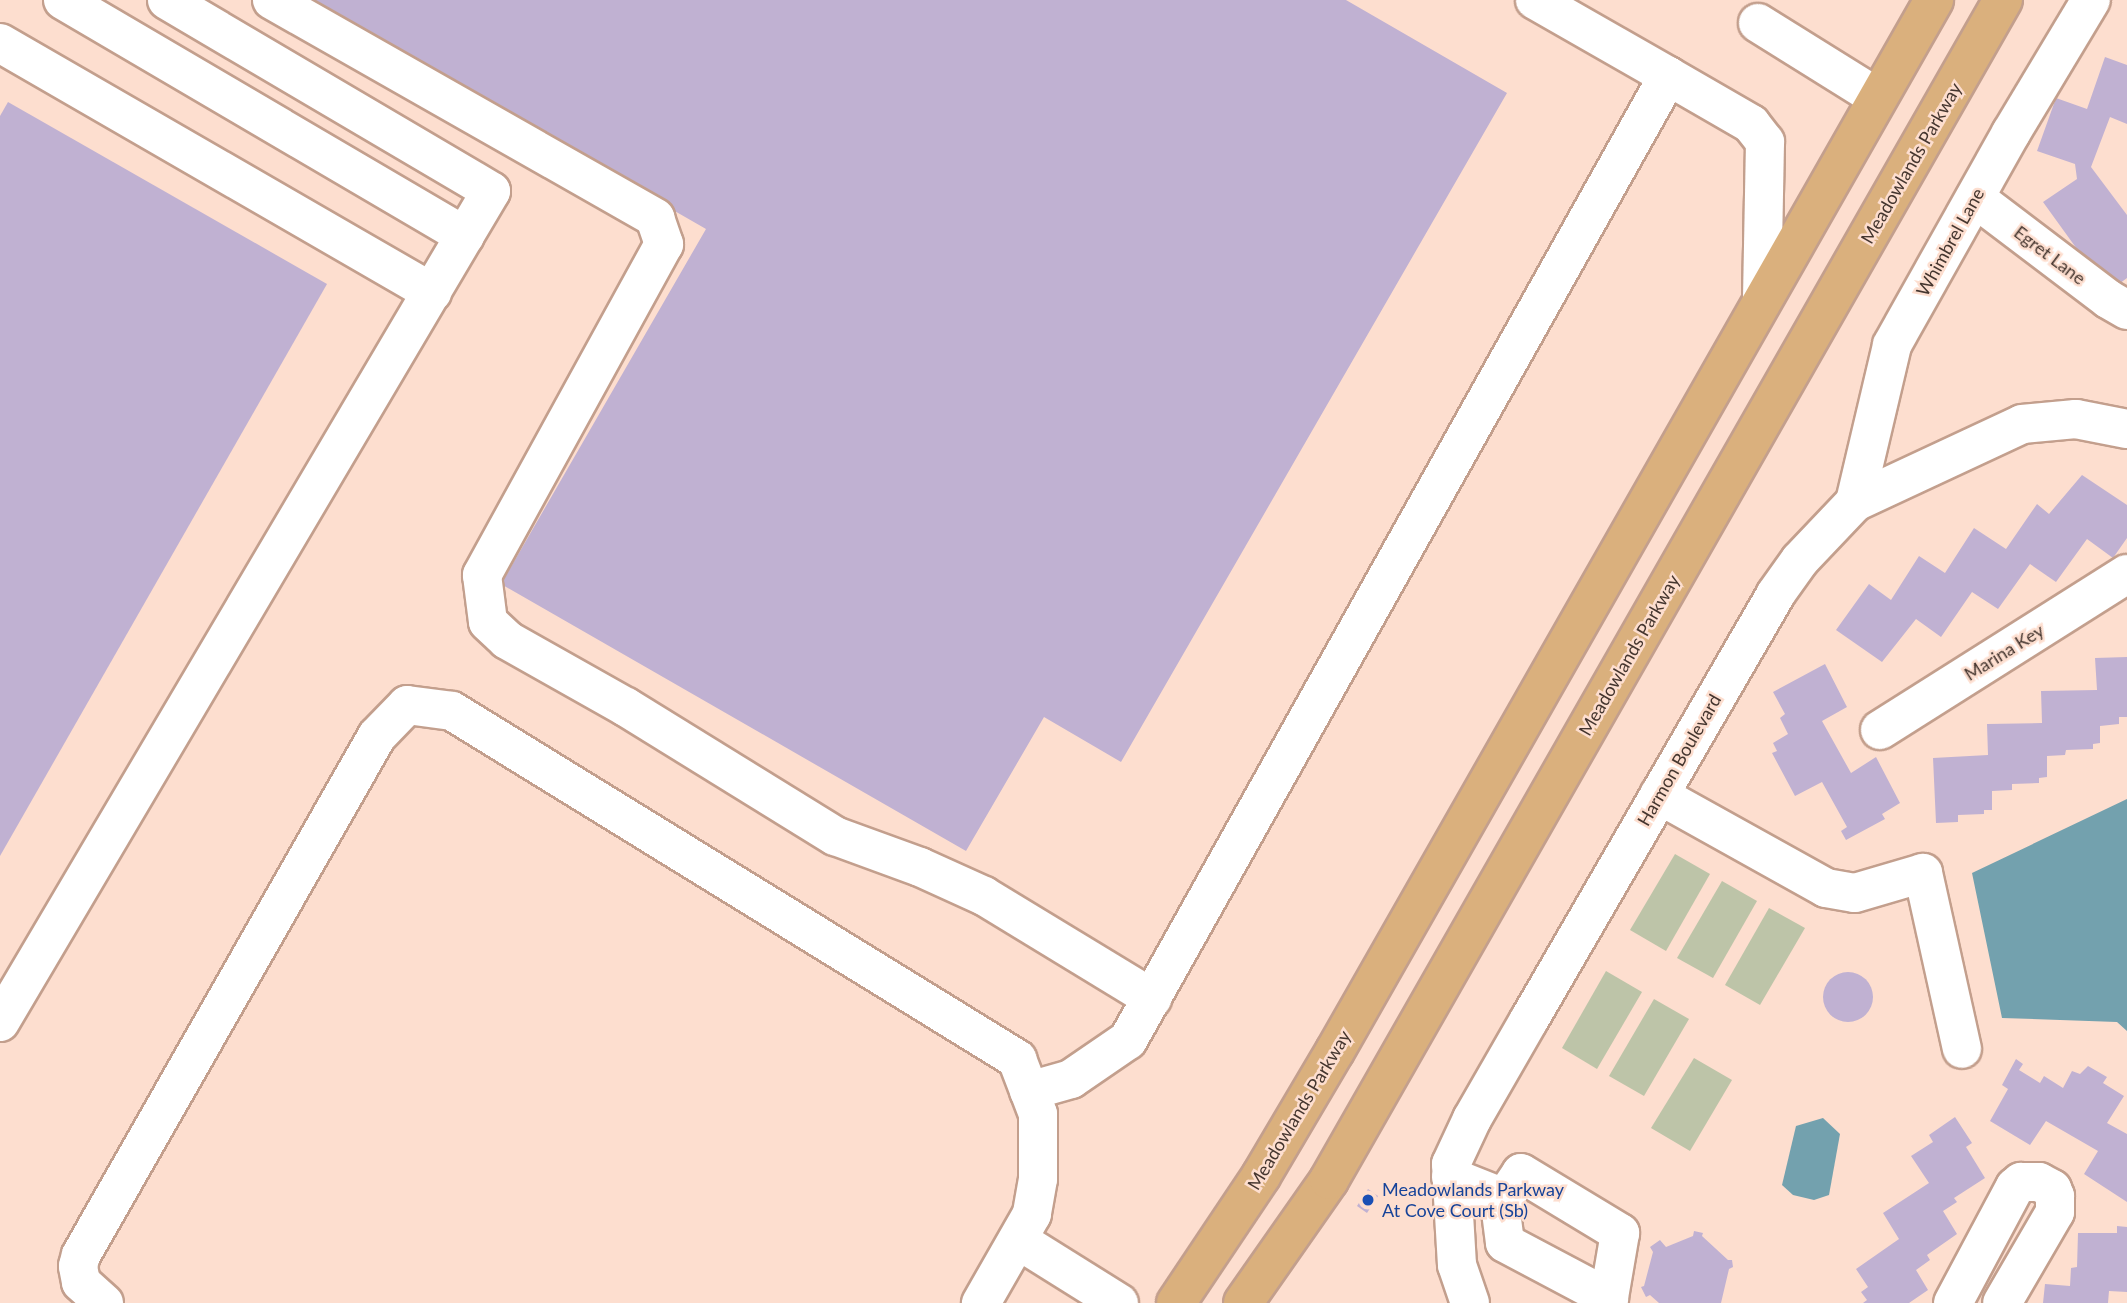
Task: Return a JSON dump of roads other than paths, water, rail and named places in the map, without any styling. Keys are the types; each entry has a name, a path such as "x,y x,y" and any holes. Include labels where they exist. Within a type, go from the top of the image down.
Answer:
{"main road":[{"name":"Meadowlands Parkway","path":"1176,1303 1261,1175 1335,1051 1934,0"},
{"name":"Meadowlands Parkway","path":"1243,1303 1329,1180 2003,0"}],"street":[{"path":"63,0 465,236"},
{"path":"0,1022 491,191 167,0"},
{"path":"272,0 655,218 664,244 482,575 488,622 507,640 625,707 835,836 920,867 984,896 1152,998"},
{"path":"1535,0 1751,124 1765,142 1762,299"},
{"name":"Whimbrel Lane","path":"1855,502 1892,345 2091,0"},
{"path":"1758,23 1877,97"},
{"path":"0,43 432,292"},
{"path":"1030,1091 1071,1079 1128,1040 1668,76"},
{"name":"Egret Lane","path":"1975,198 2108,299 2127,310"},
{"name":"Harmon Boulevard","path":"1470,1303 1457,1265 1451,1164 1472,1119 1775,595 1823,532 1855,502 2022,424 2076,419 2127,429"},
{"name":"Marina Key","path":"1880,730 2127,574"},
{"path":"104,1303 81,1282 78,1266 81,1255 377,736 407,705 452,712 1017,1059 1038,1114 1038,1179 1032,1214 986,1301"},
{"path":"1659,795 1826,888 1855,893 1923,873 1962,1049"},
{"path":"1451,1177 1499,1196 1507,1194 1521,1174 1620,1233 1609,1301 1505,1243 1499,1196"},
{"path":"1953,1303 2015,1187 2021,1182 2039,1182 2052,1189 2055,1212 2002,1303"},
{"path":"1017,1240 1119,1303"}],"water":[{"path":"2127,799 2127,1031 2117,1022 2002,1018 1972,873"},
{"path":"1823,1118 1840,1134 1829,1195 1814,1200 1793,1195 1782,1185 1796,1126"}],"place":[{"name":"Meadowlands Parkway At Cove Court (Sb)","path":"1368,1200"}]}
